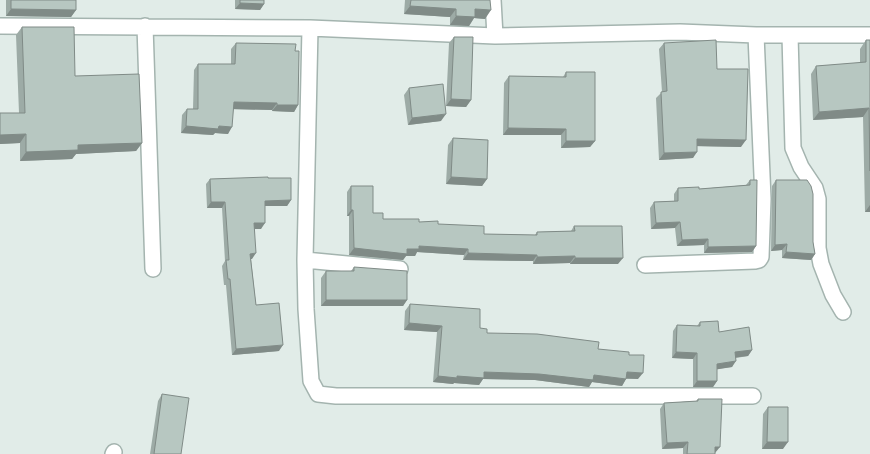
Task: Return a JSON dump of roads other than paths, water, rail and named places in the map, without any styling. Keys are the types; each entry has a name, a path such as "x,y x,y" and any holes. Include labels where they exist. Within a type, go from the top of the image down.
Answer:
{"street":[{"path":"493,0 495,36"},
{"path":"0,26 310,28 495,36 680,32 756,35 870,35"},
{"path":"145,26 153,269"},
{"path":"310,28 305,260 306,308 311,382 318,394 336,396 753,396"},
{"path":"645,265 755,261 762,257 763,199 756,35"},
{"path":"790,35 793,148 801,167 815,188 818,199 818,248 821,264 833,295 843,312"},
{"path":"305,260 400,269"}]}
